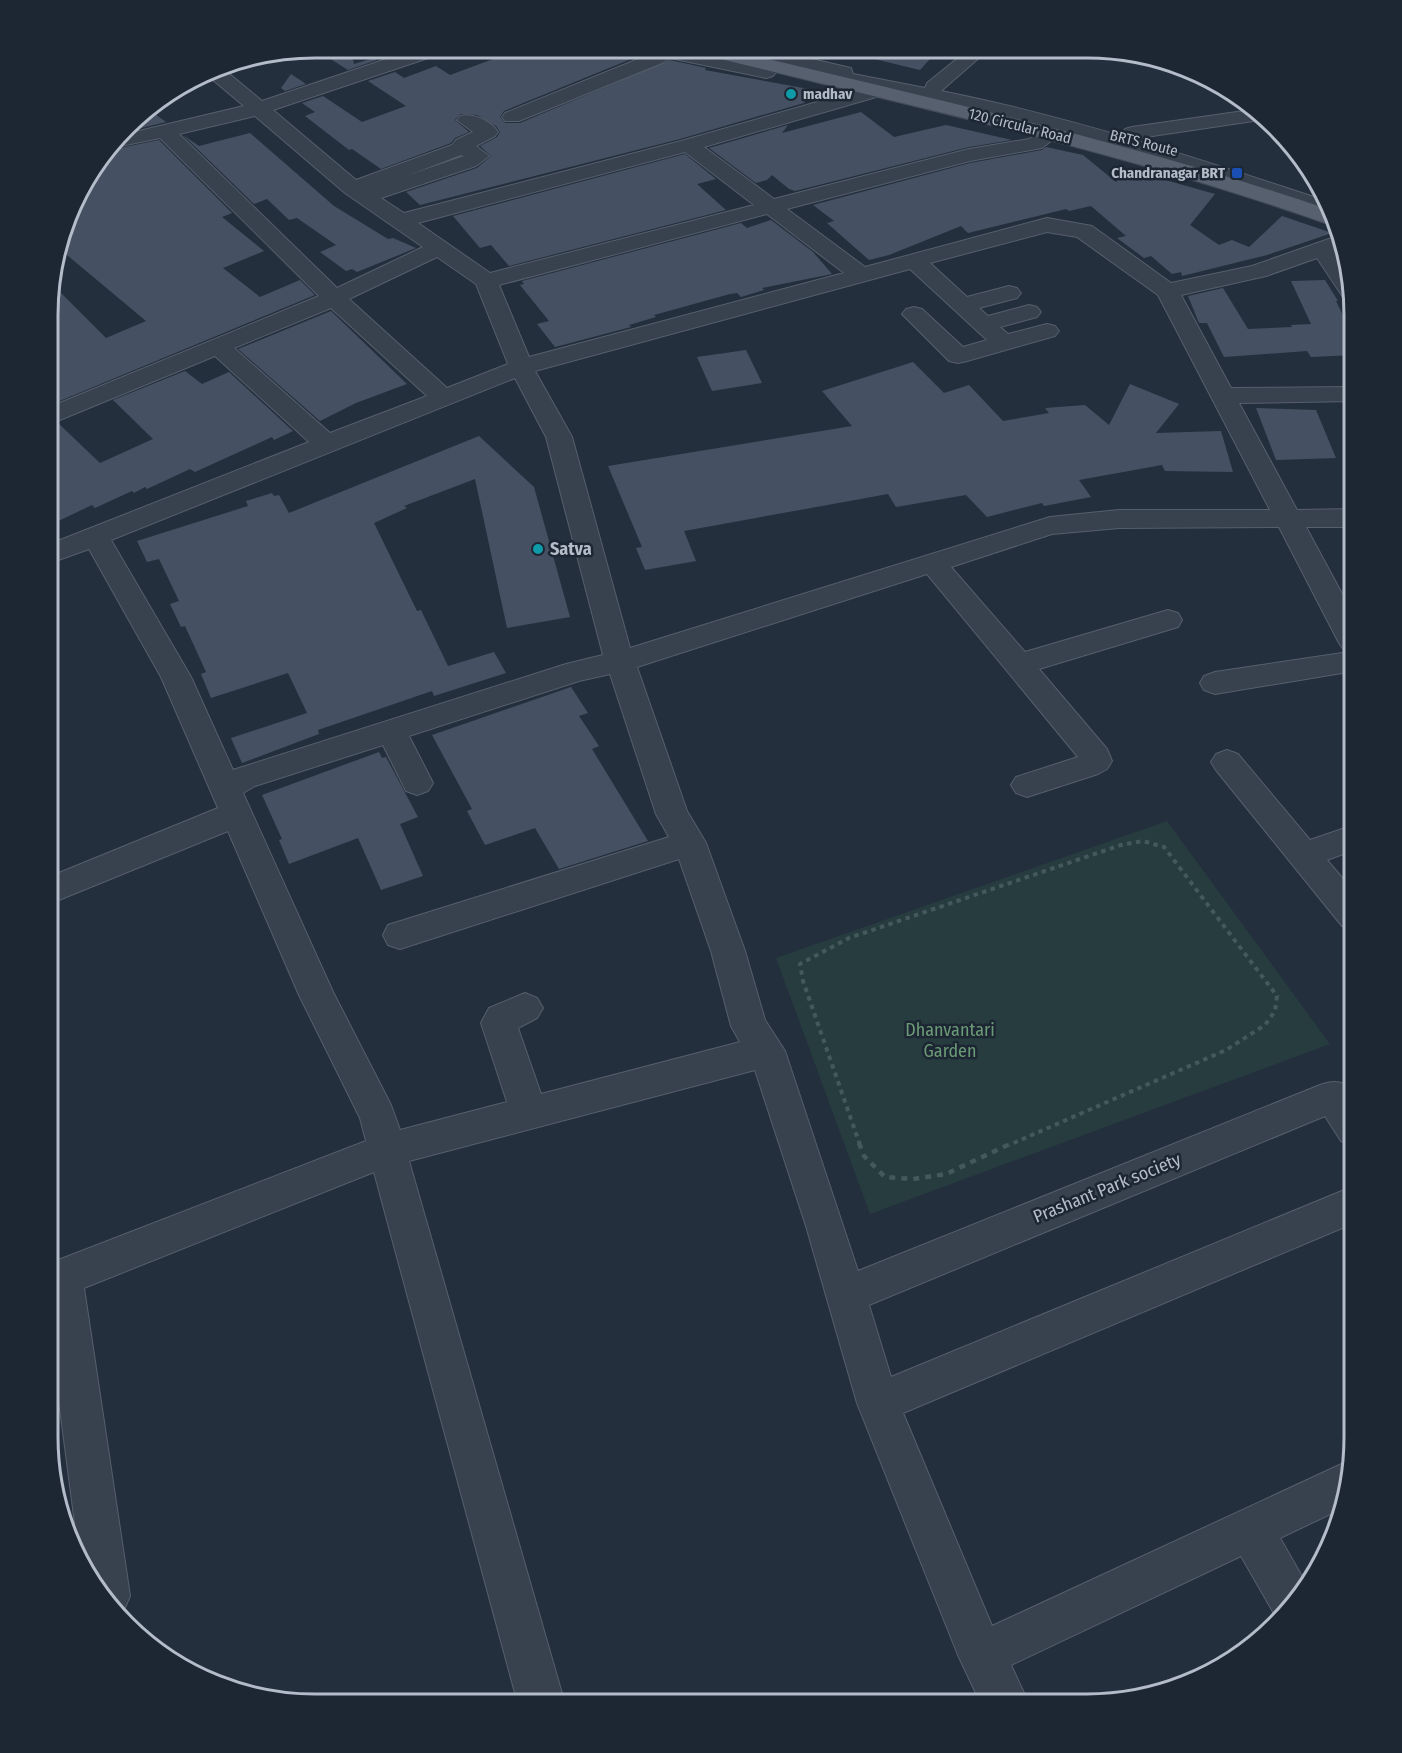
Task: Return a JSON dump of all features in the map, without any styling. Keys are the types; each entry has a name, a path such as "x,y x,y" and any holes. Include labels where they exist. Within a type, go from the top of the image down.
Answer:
{"main road":[{"name":"120 Circular Road","path":"740,58 1049,133 1257,192 1323,215"},
{"name":"120 Circular Road","path":"801,58 1078,118 1308,186"}],"street":[{"path":"127,141 257,109 409,58"},
{"path":"512,117 634,67 648,58"},
{"path":"699,58 774,74 801,74"},
{"name":"BRTS Route","path":"749,58 995,108 1168,156 1319,206"},
{"name":"BRTS Route","path":"780,58 1176,150 1313,194"},
{"path":"817,58 820,62"},
{"path":"934,87 969,58"},
{"path":"220,77 359,191 486,281 521,367 559,437 611,635 672,814 690,843 728,951 749,1026 767,1051 878,1402 981,1655 1001,1694"},
{"path":"400,221 519,181 688,145 876,91"},
{"path":"1132,133 1248,116"},
{"path":"359,191 477,155 463,144 488,132 467,120"},
{"path":"165,132 334,298 444,398"},
{"path":"486,281 969,155 1035,144 1049,133"},
{"path":"688,145 861,275"},
{"path":"58,551 521,367 1047,225 1084,231 1167,291 1344,624"},
{"path":"1167,291 1258,271 1332,245"},
{"path":"58,413 334,298 438,248"},
{"path":"914,261 955,284 973,315 1004,343"},
{"path":"973,315 1009,293"},
{"path":"905,339 925,324 973,315 1029,312"},
{"path":"925,324 958,356"},
{"path":"931,364 1047,331"},
{"path":"218,346 327,444"},
{"path":"1224,396 1344,394"},
{"path":"58,887 232,800 244,778 576,671 620,662 1050,526 1119,519 1344,518"},
{"path":"95,536 176,677 317,995 378,1117 539,1694"},
{"path":"933,563 1096,757 1096,761 1087,766 1027,785"},
{"path":"1020,664 1168,620"},
{"path":"1215,683 1344,663"},
{"path":"391,731 417,783"},
{"path":"1227,762 1344,904"},
{"path":"1305,855 1344,841"},
{"path":"400,935 690,843"},
{"path":"525,1008 502,1019 499,1023 529,1113"},
{"path":"58,1279 387,1150 767,1051"},
{"name":"Prashant Park society","path":"846,1296 1333,1096 1344,1113"},
{"path":"878,1402 1344,1208"},
{"path":"58,1298 105,1584"},
{"path":"981,1655 1339,1487"},
{"path":"1250,1528 1289,1596"}],"path":[{"path":"1143,842 1164,847 1277,996 1275,1011 1265,1025 1226,1050 1062,1120 946,1174 913,1179 885,1177 864,1156 803,981 800,964 849,938 1121,845 1143,842"}],"green space":[{"name":"Dhanvantari Garden","path":"1167,821 1330,1044 870,1214 776,958"}],"building":[{"path":"329,58 352,58 354,64 374,58 377,60 348,70"},
{"path":"496,58 634,58 504,111 500,117 505,123 520,123 670,60 706,68 705,70 814,90 804,103 680,139 420,205 406,192 477,168 491,156 480,146 497,137 500,132 496,126 477,115 460,114 455,120 469,132 455,138 451,143 381,169 352,149 349,150 305,116 315,112 302,103 323,96 362,122 406,106 368,81 395,72 404,78 436,66 450,75"},
{"path":"870,58 931,58 920,70"},
{"path":"291,74 306,84 285,91 281,88"},
{"path":"861,112 894,137 946,125 1012,140 969,147 795,191 772,175 767,180 756,183 709,148 788,125 782,133"},
{"path":"156,115 166,122 140,128"},
{"path":"250,133 334,206 388,239 393,238 416,248 357,272 352,269 346,271 320,252 336,245 297,218 289,220 267,199 254,204 183,135 199,146"},
{"path":"159,140 232,213 222,217 264,251 223,268 260,297 300,280 315,295 58,402 60,292 106,338 146,321 66,254 85,202 121,148"},
{"path":"1046,147 1083,155 1116,182 1126,169 1215,194 1190,225 1219,245 1232,240 1249,247 1282,216 1330,234 1267,255 1182,276 1181,272 1172,274 1151,256 1144,258 1117,238 1126,236 1091,206 1069,211 1066,209 968,233 961,226 889,255 869,260 827,223 834,221 813,205 970,163 1042,150"},
{"path":"685,154 716,179 697,184 726,210 509,266 491,245 480,248 453,216"},
{"path":"771,220 813,252 832,274 762,288 764,290 741,297 737,293 730,294 654,315 656,317 629,325 631,327 555,347 537,324 549,321 520,285 524,284 522,281 741,223 747,228"},
{"path":"1325,280 1338,301 1336,301 1344,317 1344,355 1311,357 1307,351 1224,357 1207,323 1199,323 1188,296 1223,288 1248,329 1311,324 1291,281"},
{"path":"331,311 407,384 356,403 320,421 238,349"},
{"path":"746,350 762,383 712,391 697,357"},
{"path":"913,362 944,393 969,385 1003,421 1049,413 1045,408 1085,405 1109,425 1130,384 1179,404 1156,433 1221,431 1233,472 1165,471 1162,465 1079,480 1091,497 1044,506 1042,503 987,517 966,495 896,507 888,494 684,531 696,561 645,570 636,548 642,547 608,466 852,426 822,391"},
{"path":"185,371 202,384 229,372 293,431 274,440 272,437 195,472 190,469 147,489 145,487 134,493 132,491 95,508 92,505 58,521 58,423 100,463 153,439 113,400"},
{"path":"1256,408 1316,410 1336,458 1276,460"},
{"path":"479,436 534,487 570,617 507,628 475,479 404,506 407,508 374,523 417,611 421,610 448,666 494,652 506,673 434,696 432,691 318,730 319,734 242,763 231,738 307,713 288,673 211,698 201,674 206,672 185,626 181,627 170,604 179,601 159,559 147,562 137,541 248,506 246,501 272,493 274,496 279,495 289,513"},
{"path":"571,687 588,713 579,716 599,746 592,749 648,841 559,869 535,828 485,845 467,811 472,809 432,735"},
{"path":"379,752 382,758 386,757 418,817 400,824 423,876 381,890 358,838 289,864 279,840 282,839 262,795"}],"place":[{"name":"madhav","path":"791,94"},
{"name":"Chandranagar BRT","path":"1237,173"},
{"name":"Satva","path":"538,549"}]}
